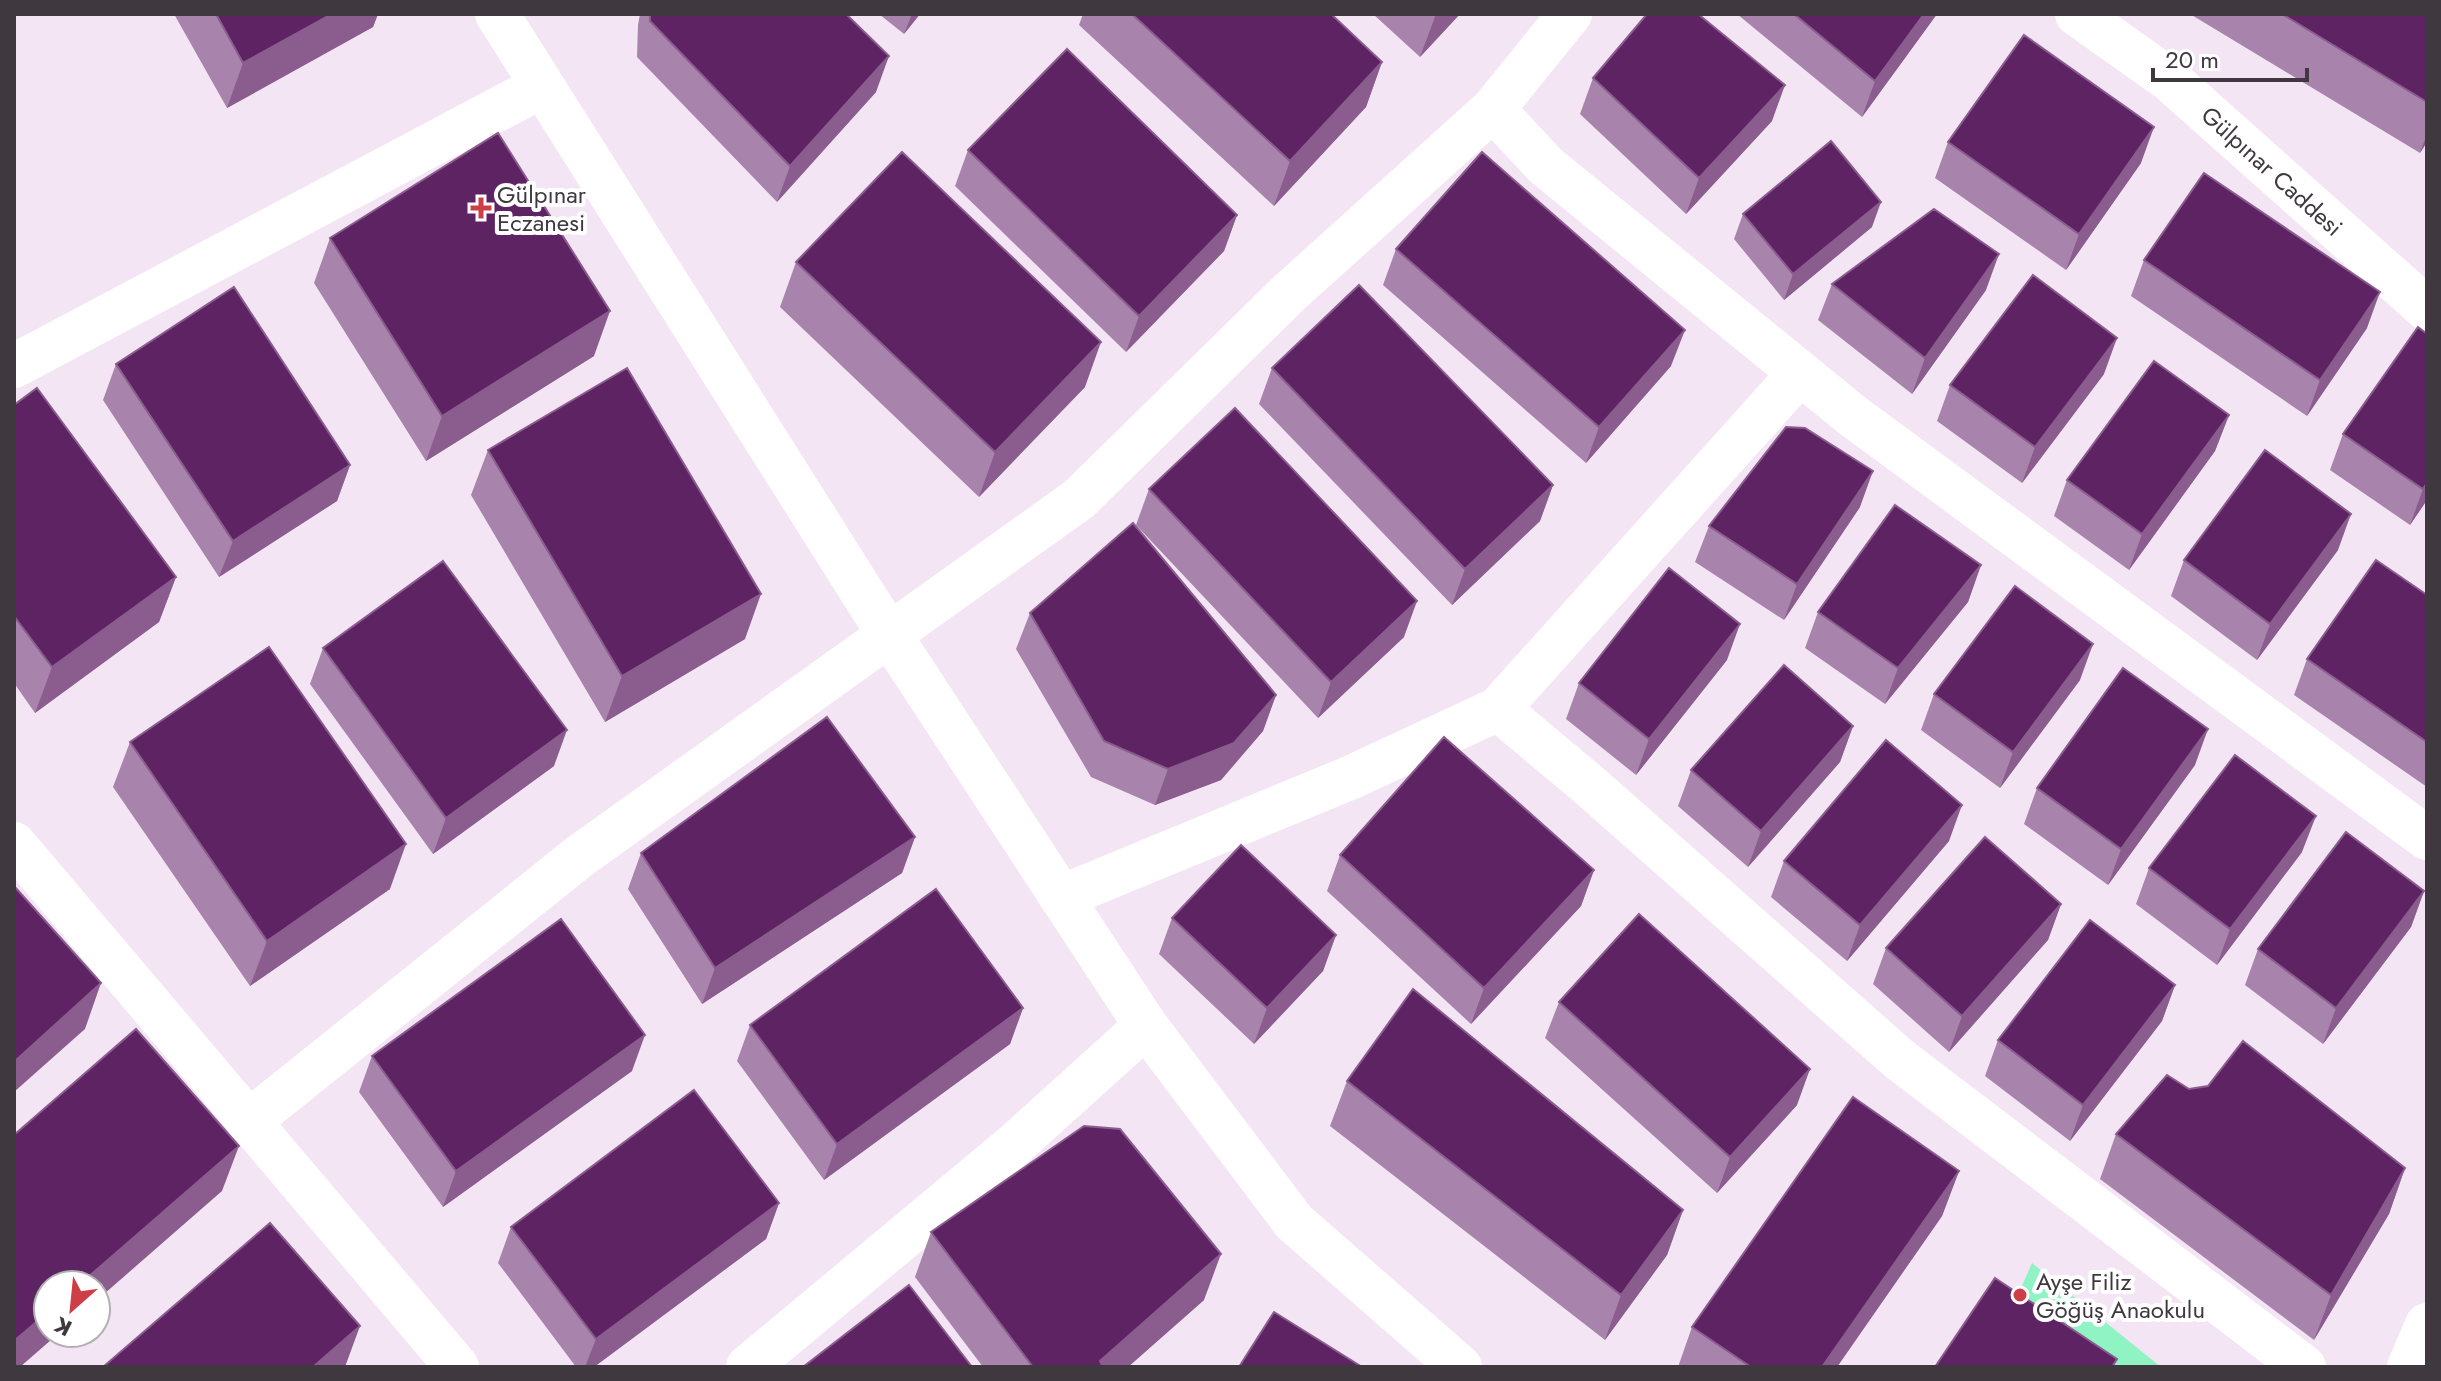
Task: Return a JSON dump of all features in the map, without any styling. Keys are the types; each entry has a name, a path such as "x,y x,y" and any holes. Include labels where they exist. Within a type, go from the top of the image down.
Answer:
{"street":[{"path":"248,1122 580,856 1079,499 1289,293 1493,109 1570,14"},
{"name":"Gülpınar Caddesi","path":"2077,14 2170,80 2426,306"},
{"path":"507,19 542,86 891,636 1146,1026 1294,1222 1460,1367"},
{"path":"14,366 542,86"},
{"path":"1493,109 1545,165 1853,416 2427,838"},
{"path":"1061,897 1352,777 1498,709 1800,373"},
{"path":"1498,709 1590,786 1899,1059 2304,1367"},
{"path":"14,844 457,1367"},
{"path":"748,1367 1012,1147 1146,1026"},
{"path":"2409,1367 2427,1325"}],"green space":[{"path":"2032,1263 2161,1367 2102,1367 2014,1304"}],"building":[{"path":"216,14 332,14 243,63"},
{"path":"650,14 846,14 889,56 790,166 650,21"},
{"path":"1132,14 1331,14 1382,62 1290,161"},
{"path":"1647,14 1698,14 1785,85 1699,178 1593,78"},
{"path":"1794,14 1924,14 1875,81"},
{"path":"2282,14 2427,14 2427,102"},
{"path":"2024,35 2154,127 2079,234 1948,142"},
{"path":"1067,49 1237,215 1139,316 968,150"},
{"path":"498,133 610,311 442,416 330,238"},
{"path":"1831,141 1881,202 1793,274 1743,214"},
{"path":"902,152 1101,342 995,452 796,262"},
{"path":"1482,152 1685,330 1599,427 1396,249"},
{"path":"2204,173 2380,292 2320,380 2144,260"},
{"path":"1934,209 1999,254 1925,358 1832,284"},
{"path":"2033,275 2117,338 2035,447 1950,385"},
{"path":"1359,285 1553,485 1465,569 1272,368"},
{"path":"234,287 350,465 233,541 116,364"},
{"path":"2418,327 2427,334 2427,483 2423,489 2343,434"},
{"path":"2154,361 2229,415 2142,534 2067,480"},
{"path":"627,368 761,594 622,676 488,450"},
{"path":"37,388 176,577 52,667 14,616 14,405"},
{"path":"1235,408 1417,601 1331,682 1149,489"},
{"path":"1786,427 1805,428 1873,471 1797,584 1709,526"},
{"path":"2265,450 2351,514 2270,624 2184,560"},
{"path":"1895,505 1981,565 1898,668 1818,612"},
{"path":"1133,523 1276,695 1234,743 1168,769 1104,741 1030,613"},
{"path":"2376,560 2427,595 2427,742 2307,659"},
{"path":"443,561 567,730 446,818 323,648"},
{"path":"1669,568 1740,624 1649,739 1579,683"},
{"path":"2015,586 2093,644 2013,752 1934,694"},
{"path":"269,647 406,844 267,941 130,742"},
{"path":"1784,665 1853,726 1761,831 1691,770"},
{"path":"2123,668 2208,729 2121,849 2037,788"},
{"path":"827,717 915,837 715,968 641,853"},
{"path":"1444,737 1594,870 1484,988 1340,855"},
{"path":"1886,740 1962,805 1860,925 1784,861"},
{"path":"2235,755 2316,816 2230,929 2149,868"},
{"path":"2346,832 2424,891 2336,1008 2258,949"},
{"path":"1985,837 2061,904 1962,1016 1886,948"},
{"path":"1241,845 1336,935 1267,1008 1172,918"},
{"path":"14,886 101,983 14,1062"},
{"path":"936,889 1023,1008 837,1144 750,1025"},
{"path":"1639,914 1810,1069 1730,1157 1559,1002"},
{"path":"561,919 645,1035 456,1171 372,1056"},
{"path":"2090,920 2175,985 2083,1105 1998,1040"},
{"path":"1413,989 1683,1210 1621,1295 1347,1081"},
{"path":"136,1029 239,1146 97,1269 32,1269 32,1326 14,1341 14,1135"},
{"path":"2243,1041 2405,1168 2331,1295 2116,1134 2167,1075 2189,1089 2208,1086"},
{"path":"694,1090 779,1203 596,1339 511,1227"},
{"path":"1853,1097 1959,1171 1822,1367 1751,1367 1692,1327"},
{"path":"1084,1126 1120,1129 1221,1254 1100,1361 1103,1367 1033,1367 931,1232"},
{"path":"270,1223 360,1326 313,1367 103,1367"},
{"path":"1995,1278 2117,1359 2112,1367 1935,1367"},
{"path":"909,1285 972,1367 803,1367"},
{"path":"1274,1312 1362,1367 1239,1367"}],"place":[{"name":"Gülpınar Eczanesi","path":"481,208"},
{"name":"Ayşe Filiz Göğüş Anaokulu","path":"2020,1295"}]}
